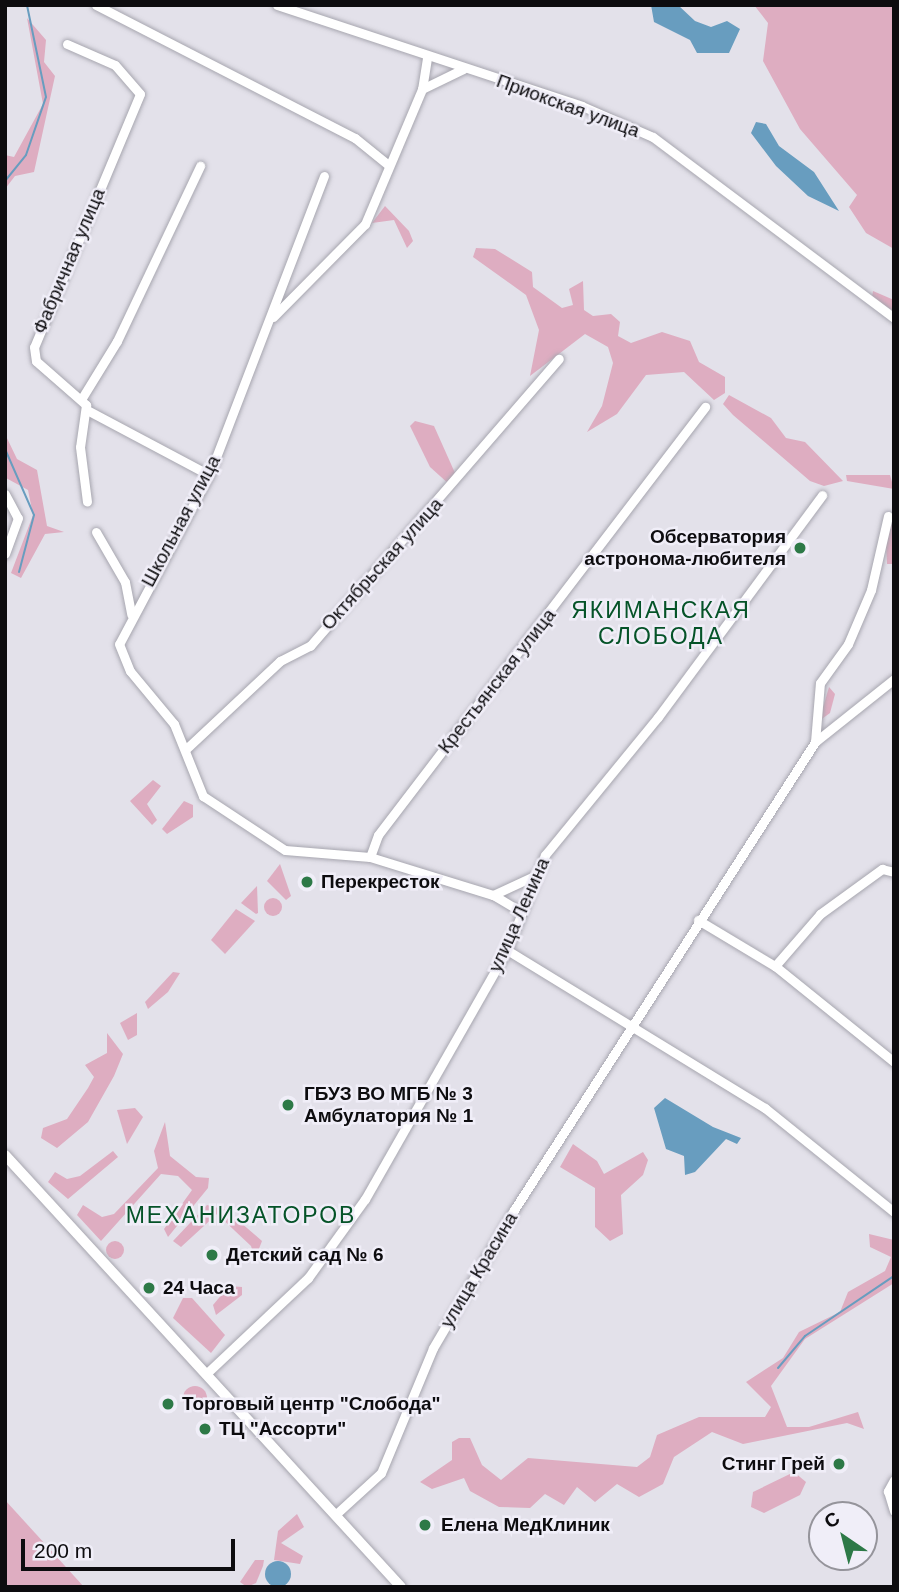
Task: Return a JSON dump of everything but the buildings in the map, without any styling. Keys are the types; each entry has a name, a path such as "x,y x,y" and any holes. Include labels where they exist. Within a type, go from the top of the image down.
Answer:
{"main road":[{"path":"5,1155 401,1587"}],"street":[{"path":"96,5 355,138 387,164"},
{"name":"Приокская улица","path":"277,5 653,137 894,318"},
{"name":"Фабричная улица","path":"67,44 115,65 140,94 34,347 36,361 82,398 87,410"},
{"name":"Школьная улица","path":"272,318 365,224 387,164 412,123 427,58"},
{"path":"422,89 463,69"},
{"path":"82,398 117,341 200,166"},
{"name":"Школьная улица","path":"186,749 130,671 119,644 131,614 209,475 272,318 324,176"},
{"name":"Октябрьская улица","path":"186,749 280,661 310,646 559,359"},
{"name":"Крестьянская улица","path":"370,857 386,824 705,407"},
{"path":"87,502 80,447 87,410 209,475"},
{"path":"5,494 18,518 5,554"},
{"name":"улица Ленина","path":"206,1374 308,1278 365,1199 508,950 520,911 536,875 822,495"},
{"name":"улица Красина","path":"815,742 820,683 848,644 872,590 888,516"},
{"path":"96,533 125,582 131,614"},
{"name":"улица Красина","path":"335,1515 381,1473 433,1348 698,920 815,742 894,679"},
{"path":"186,749 203,796 285,850 370,857 493,895 520,911"},
{"path":"775,966 820,914 882,869 894,872"},
{"path":"493,895 536,875"},
{"path":"698,920 775,966 894,1062"},
{"path":"508,950 765,1108 894,1212"},
{"path":"894,1480 888,1491 894,1511"}],"shaded area":[{"path":"754,5 894,5 894,249 866,233 849,207 857,195 800,129 763,61 768,23"},
{"path":"27,18 46,40 44,62 55,76 34,172 15,176 5,189 5,155 14,157 43,104"},
{"path":"385,206 409,231 413,241 407,248 394,220 372,223"},
{"path":"476,248 495,249 532,272 533,287 562,308 573,305 569,289 583,281 584,310 593,316 611,314 620,322 618,336 631,343 662,332 690,341 699,362 725,377 725,393 714,400 684,372 646,375 617,414 587,432 602,406 613,363 608,347 585,334 530,376 539,330 526,295 473,257"},
{"path":"873,291 894,300 894,312 872,297"},
{"path":"729,395 771,418 786,438 805,442 843,481 824,486 810,481 733,415 723,404"},
{"path":"415,421 434,426 455,473 450,485 430,467 410,426"},
{"path":"5,434 17,459 37,470 47,526 64,532 45,534 21,578 11,573 33,515 28,490 6,478"},
{"path":"846,475 890,475 894,489 847,481"},
{"path":"894,515 894,564 887,564 886,544"},
{"path":"829,687 835,694 830,713 819,721"},
{"path":"153,780 161,786 147,804 157,820 152,825 130,801"},
{"path":"184,801 193,805 193,817 167,834 162,829"},
{"path":"280,864 291,896 286,900 267,881"},
{"path":"257,886 258,913 256,914 241,903"},
{"path":"269,898 277,898 282,907 280,914 269,916 264,911 264,903"},
{"path":"236,909 255,921 225,954 211,940"},
{"path":"173,972 180,973 168,992 148,1009 145,1002"},
{"path":"137,1013 137,1035 128,1040 120,1023"},
{"path":"107,1033 123,1054 114,1076 88,1122 57,1148 41,1138 43,1128 67,1119 88,1088 94,1077 85,1065 107,1053"},
{"path":"135,1108 143,1117 127,1144 117,1110"},
{"path":"165,1122 170,1156 196,1177 209,1178 208,1188 168,1237 164,1229 192,1190 178,1176 161,1174 101,1241 77,1215 83,1205 102,1217 114,1214 158,1168 154,1151"},
{"path":"573,1144 597,1161 604,1174 643,1152 648,1160 643,1175 621,1195 623,1234 610,1241 595,1227 595,1188 560,1167"},
{"path":"113,1151 118,1157 68,1199 48,1182 55,1172 67,1179 80,1176"},
{"path":"207,1205 226,1210 262,1241 255,1259 251,1246 217,1214 181,1247 173,1241"},
{"path":"869,1234 894,1240 894,1283 805,1339 771,1386 787,1427 809,1427 858,1412 864,1429 847,1423 743,1444 712,1432 674,1457 663,1484 639,1497 617,1484 595,1502 577,1487 564,1505 545,1494 530,1508 499,1507 470,1491 464,1478 432,1489 420,1482 452,1460 452,1442 459,1438 470,1438 482,1465 501,1480 528,1458 637,1467 650,1457 657,1435 699,1417 765,1417 771,1407 746,1382 783,1358 799,1332 840,1312 848,1292 885,1271 891,1257 870,1247"},
{"path":"115,1241 121,1244 124,1250 121,1256 115,1259 109,1256 106,1250 109,1244"},
{"path":"229,1286 242,1287 242,1295 216,1315 213,1305"},
{"path":"183,1298 192,1298 225,1335 211,1353 173,1318"},
{"path":"195,1386 204,1389 207,1398 204,1407 195,1410 186,1407 183,1398 186,1389"},
{"path":"794,1472 806,1482 800,1495 764,1513 751,1507 753,1492"},
{"path":"5,1500 46,1545 84,1587 5,1587"},
{"path":"297,1514 304,1527 281,1543 303,1556 300,1564 274,1560 278,1531"},
{"path":"255,1560 264,1560 263,1566 256,1583 247,1587 240,1582"}],"water":[{"path":"651,5 678,5 695,21 711,27 727,21 740,29 729,53 697,53 690,40 654,22"},
{"path":"756,122 766,124 779,146 814,172 839,211 808,196 776,166 751,133"},
{"path":"665,1098 713,1127 741,1138 737,1144 726,1139 695,1172 685,1175 684,1156 666,1149 654,1108"},
{"path":"278,1561 287,1565 291,1574 287,1583 278,1587 269,1583 265,1574 269,1565"}],"waterway":[{"path":"5,181 26,155 46,97 27,5"},
{"path":"5,449 34,515 19,572"},
{"path":"778,1368 805,1336 894,1276"}],"place":[{"name":"Обсерватория астронома-любителя","path":"800,548"},
{"name":"Перекресток","path":"307,882"},
{"name":"ГБУЗ ВО МГБ № 3 Амбулатория № 1","path":"288,1105"},
{"name":"Детский сад № 6","path":"212,1255"},
{"name":"24 Часа","path":"149,1288"},
{"name":"Торговый центр \"Слобода\"","path":"168,1404"},
{"name":"ТЦ \"Ассорти\"","path":"205,1429"},
{"name":"Стинг Грей","path":"839,1464"},
{"name":"Елена МедКлиник","path":"425,1525"}],"district":[{"name":"ЯКИМАНСКАЯ СЛОБОДА","path":"661,623"},
{"name":"МЕХАНИЗАТОРОВ","path":"241,1215"}]}
